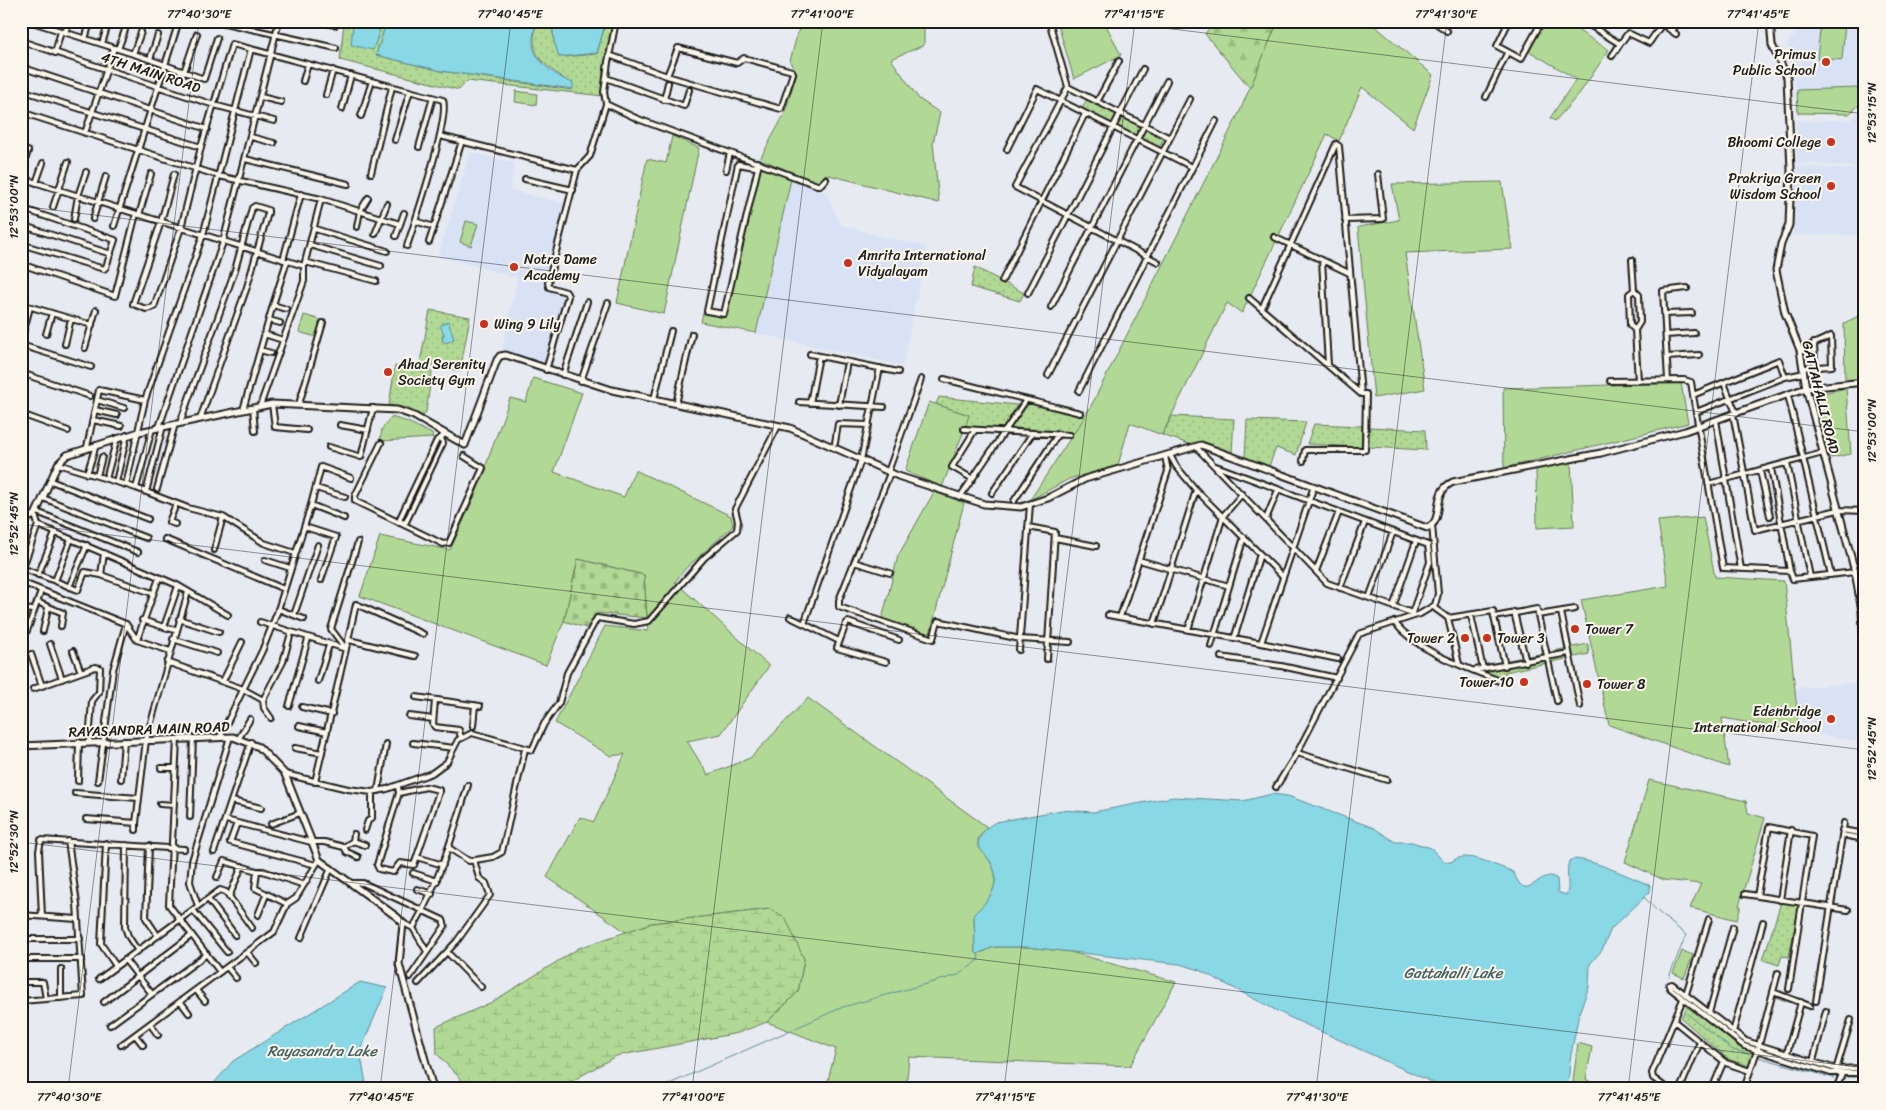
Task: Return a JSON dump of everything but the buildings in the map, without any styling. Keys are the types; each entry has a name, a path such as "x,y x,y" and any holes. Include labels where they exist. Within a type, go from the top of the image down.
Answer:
{"street":[{"path":"29,21 150,59 204,79 217,38"},
{"path":"45,26 47,21"},
{"path":"55,53 69,21"},
{"path":"114,226 143,129 179,21"},
{"path":"216,21 336,48"},
{"path":"146,492 161,427 224,242 279,21"},
{"path":"319,21 335,25"},
{"path":"546,370 568,296 566,292 549,287 548,283 577,170 590,156 606,104 606,78 616,21"},
{"path":"1049,21 1068,87 1015,187 1158,262"},
{"path":"1433,21 1447,31"},
{"path":"1509,21 1496,44 1499,49 1521,59 1542,21"},
{"path":"1583,21 1620,44"},
{"path":"1612,56 1628,33 1649,43 1661,22 1674,32 1679,21"},
{"name":"GATTAHALLI ROAD","path":"1770,21 1772,45 1787,77 1791,170 1790,225 1782,244 1776,270 1785,313 1800,350 1806,388 1855,572 1862,611 1865,663"},
{"path":"85,39 90,22"},
{"path":"102,44 107,26"},
{"path":"85,133 107,69 125,30"},
{"path":"133,54 140,32"},
{"path":"184,72 197,34"},
{"path":"150,59 158,36"},
{"name":"4TH MAIN ROAD","path":"21,41 214,105 274,121"},
{"path":"174,174 161,222 132,304 142,308 154,307 181,228 201,147 232,44 443,100 440,136 407,246"},
{"path":"609,55 667,76 781,110 793,73 792,71 744,58 737,64 678,48 667,76"},
{"path":"126,485 145,400 204,235 251,49"},
{"path":"1486,97 1507,53"},
{"path":"1097,102 1119,61"},
{"path":"303,81 308,64"},
{"path":"21,67 150,108 207,129"},
{"path":"1028,293 1143,69"},
{"path":"326,94 333,70"},
{"path":"342,109 352,75"},
{"path":"606,78 684,106 689,90"},
{"path":"361,116 372,81"},
{"path":"1051,307 1167,81"},
{"path":"664,100 668,84"},
{"path":"371,174 392,87"},
{"path":"1068,87 1170,138"},
{"path":"1007,149 1037,89 1192,167"},
{"path":"21,90 201,147"},
{"path":"395,140 410,91"},
{"path":"419,147 433,97"},
{"path":"261,98 281,102"},
{"path":"1048,376 1190,99"},
{"path":"606,104 638,119 757,165 820,185 826,179"},
{"path":"21,112 219,176 321,199 400,224"},
{"path":"1002,281 1085,114"},
{"path":"1079,391 1216,121"},
{"path":"440,136 577,170"},
{"path":"250,137 274,143"},
{"path":"429,242 462,140"},
{"path":"1262,308 1336,144 1339,146 1361,394"},
{"path":"21,173 28,151"},
{"path":"726,170 730,153"},
{"path":"246,159 348,184"},
{"path":"53,207 68,162"},
{"path":"36,183 43,163"},
{"path":"738,164 757,165 724,314 707,311 738,164"},
{"path":"74,219 78,196 86,172"},
{"path":"21,264 115,296 137,214 151,174"},
{"path":"1345,220 1383,219 1378,174"},
{"path":"93,219 106,176"},
{"path":"21,178 285,261 376,281"},
{"path":"525,180 573,190"},
{"path":"243,410 285,261 301,194"},
{"path":"356,227 360,211 368,198"},
{"path":"260,406 304,281 305,264 321,199"},
{"path":"375,234 380,218 388,204"},
{"path":"157,489 178,423 235,270 252,208 255,206 266,209 268,213 257,252 211,394 200,419"},
{"path":"21,208 114,238 106,267 102,269 21,244"},
{"path":"396,236 404,213"},
{"path":"415,221 434,227"},
{"path":"21,225 110,254"},
{"path":"315,229 387,251"},
{"path":"1274,237 1349,273"},
{"path":"310,244 380,266"},
{"path":"1322,260 1328,366"},
{"path":"1632,260 1634,290 1639,295 1640,322 1635,330 1638,381"},
{"path":"1668,380 1663,291 1687,288"},
{"path":"1634,290 1629,294 1630,325 1635,330"},
{"path":"1249,298 1361,394 1366,394 1365,450 1305,450 1303,461"},
{"path":"563,376 587,302"},
{"path":"581,381 608,303"},
{"path":"21,304 92,325"},
{"path":"273,305 286,309"},
{"path":"24,330 30,307"},
{"path":"85,348 96,310"},
{"path":"46,334 52,313"},
{"path":"1665,314 1692,313"},
{"path":"65,344 71,319"},
{"path":"269,320 280,323"},
{"path":"299,404 323,323"},
{"path":"654,399 670,331"},
{"path":"1666,335 1694,333"},
{"path":"264,334 283,340"},
{"path":"676,404 692,334"},
{"path":"1696,412 1785,377 1815,368 1832,366 1830,336 1800,350"},
{"path":"1814,343 1815,368"},
{"path":"21,345 91,367"},
{"path":"260,350 272,352"},
{"path":"810,354 898,372"},
{"path":"152,593 101,575 85,572 78,590 22,570 38,525 36,514 58,464 67,455 138,432 272,404 397,410 414,416 443,436 464,445 497,360 500,356 506,355 581,381 795,430 889,472 960,498 987,504 1021,507 1085,480 1201,445 1427,528 1432,525"},
{"path":"1667,357 1699,355"},
{"path":"810,403 819,356"},
{"path":"1693,395 1779,360 1785,377"},
{"path":"839,405 848,362"},
{"path":"804,624 861,460 880,368"},
{"path":"21,373 90,396"},
{"path":"944,378 1080,413"},
{"path":"921,379 889,472 839,600 839,607 843,610 933,639 938,621 1020,639 1070,642"},
{"path":"1610,381 1689,381 1723,568 1790,571"},
{"path":"1435,609 1438,594 1432,525 1440,492 1445,485 1601,453 1698,426 1806,388 1865,382"},
{"path":"1724,383 1735,413 1754,530 1838,510 1865,510"},
{"path":"87,447 99,390 145,400"},
{"path":"1788,395 1831,575"},
{"path":"97,400 124,408"},
{"path":"960,498 1026,400"},
{"path":"800,402 884,407"},
{"path":"272,404 275,427 307,430"},
{"path":"253,408 255,431"},
{"path":"329,446 361,457 372,408"},
{"path":"95,410 117,415"},
{"path":"21,414 68,431"},
{"path":"93,420 121,426"},
{"path":"1716,420 1741,569"},
{"path":"836,443 838,424 868,425"},
{"path":"340,425 368,430"},
{"path":"285,774 315,782 372,792 398,787 422,777 447,762 458,740 472,733 479,733 532,750 544,724 559,703 567,673 597,618 634,624 649,621 704,558 737,530 738,520 734,510 778,426"},
{"path":"136,488 152,429"},
{"path":"964,429 1070,435"},
{"path":"973,479 952,467 975,430"},
{"path":"992,494 1032,434"},
{"path":"1014,501 1058,434"},
{"path":"116,482 127,435"},
{"path":"400,523 406,522 443,443 443,436"},
{"path":"106,479 117,438"},
{"path":"381,443 355,496 355,501 443,544 449,543 483,467 464,456"},
{"path":"87,474 96,445"},
{"path":"1198,449 1328,583 1412,613 1430,562 1428,545 1216,466"},
{"path":"1708,484 1823,453"},
{"path":"1168,456 1196,490 1283,576"},
{"path":"1120,617 1168,471 1168,456"},
{"path":"97,476 102,457"},
{"path":"121,461 128,463"},
{"path":"58,464 136,488 176,504 223,517 264,543 295,554"},
{"path":"1787,464 1810,577"},
{"path":"220,737 262,651 278,609 321,467 351,478"},
{"path":"1771,468 1792,579 1855,572"},
{"path":"1760,470 1770,516"},
{"path":"51,481 148,519"},
{"path":"1261,644 1314,486"},
{"path":"316,488 345,497"},
{"path":"1154,624 1196,490"},
{"path":"1266,519 1278,490"},
{"path":"1188,630 1223,516 1242,494"},
{"path":"43,498 146,538"},
{"path":"175,524 169,522 176,504"},
{"path":"1020,650 1030,504"},
{"path":"311,505 344,518"},
{"path":"1316,571 1339,512"},
{"path":"21,516 28,518 36,514 138,552"},
{"path":"214,550 223,517"},
{"path":"1340,588 1365,522"},
{"path":"38,525 178,586 228,615"},
{"path":"304,527 336,537 322,580"},
{"path":"1028,527 1055,532 1047,659"},
{"path":"1369,598 1393,532"},
{"path":"38,575 55,533"},
{"path":"1211,646 1213,634 1244,537"},
{"path":"1055,538 1096,546"},
{"path":"55,581 71,539"},
{"path":"165,539 284,589"},
{"path":"1392,607 1416,541"},
{"path":"346,649 331,629 358,542"},
{"path":"70,587 87,545"},
{"path":"294,615 318,545"},
{"path":"101,575 104,553"},
{"path":"1234,638 1260,554"},
{"path":"266,560 290,568"},
{"path":"1139,560 1228,586"},
{"path":"854,562 890,573"},
{"path":"137,640 142,620 158,578"},
{"path":"21,582 126,624 137,640 170,651"},
{"path":"164,626 178,586"},
{"path":"27,631 41,591"},
{"path":"136,830 138,798 146,740 175,630 188,592"},
{"path":"37,602 63,613 61,626"},
{"path":"415,656 346,639 356,604 423,634"},
{"path":"43,631 48,608"},
{"path":"21,609 33,610"},
{"path":"278,609 304,619"},
{"path":"1435,609 1448,618 1459,664"},
{"path":"1276,787 1297,753 1360,633 1435,609"},
{"path":"1494,617 1537,609 1557,701"},
{"path":"1538,615 1575,609"},
{"path":"1448,618 1492,611 1505,666"},
{"path":"1514,612 1526,662"},
{"path":"1560,612 1580,706"},
{"path":"1108,615 1338,659"},
{"path":"1471,615 1483,669"},
{"path":"790,617 839,641"},
{"path":"179,619 219,632"},
{"path":"142,620 175,630"},
{"path":"260,622 308,639 346,649"},
{"path":"886,662 837,648 848,622 899,640"},
{"path":"1394,622 1414,641 1459,664 1500,681"},
{"path":"98,781 113,670 126,624"},
{"path":"271,718 264,708 263,700 279,671 291,633"},
{"path":"173,639 217,653"},
{"path":"289,706 308,639"},
{"path":"315,782 349,640"},
{"path":"223,682 242,642"},
{"path":"50,644 62,679"},
{"path":"318,680 329,645"},
{"path":"73,651 81,672"},
{"path":"1473,670 1505,666 1569,653"},
{"path":"31,654 42,686"},
{"path":"1221,657 1337,678"},
{"path":"168,662 243,689 263,700"},
{"path":"34,689 98,666 102,670 99,692 92,702 89,742"},
{"path":"416,698 480,706"},
{"path":"435,700 433,719 435,728 459,730 461,738"},
{"path":"473,726 475,705"},
{"path":"302,706 332,714"},
{"path":"409,716 433,719"},
{"path":"239,738 250,719"},
{"path":"299,726 327,732"},
{"name":"RAYASANDRA MAIN ROAD","path":"21,746 220,737 239,738 251,742 259,747 285,774 318,862"},
{"path":"198,906 190,882 192,861 230,737"},
{"path":"190,817 193,738"},
{"path":"177,739 169,906 220,972"},
{"path":"121,779 124,741"},
{"path":"78,782 79,742"},
{"path":"214,852 251,742"},
{"path":"413,743 454,748"},
{"path":"378,791 386,744"},
{"path":"295,748 322,753"},
{"path":"449,848 469,861 500,855 525,749"},
{"path":"1297,753 1387,780"},
{"path":"161,768 175,768"},
{"path":"422,777 426,786"},
{"path":"414,928 437,881 468,785"},
{"path":"398,787 399,793 377,865 378,869 393,872 400,863 414,865 439,790 426,786 399,793"},
{"path":"365,830 368,821 372,818 372,792"},
{"path":"75,793 138,798"},
{"path":"232,801 261,808"},
{"path":"160,804 174,805"},
{"path":"271,824 300,814"},
{"path":"86,819 136,822"},
{"path":"226,820 311,842 324,842 344,847 348,852 358,856"},
{"path":"237,823 230,842 318,862 331,868 352,882 403,923 414,928 426,950"},
{"path":"1816,1001 1844,823"},
{"path":"1757,896 1768,828 1771,826 1810,834 1813,838 1788,989"},
{"path":"1780,900 1791,830"},
{"path":"1842,833 1865,834"},
{"path":"1842,833 1865,839"},
{"path":"344,847 353,841 354,834"},
{"path":"42,916 39,851 41,840 149,846 184,850"},
{"path":"21,1001 83,996 82,959 68,841"},
{"path":"353,841 365,845"},
{"path":"106,844 101,944 105,953 116,966"},
{"path":"126,845 125,927 128,936 138,951"},
{"path":"149,846 146,918 158,936"},
{"path":"346,858 348,852"},
{"path":"420,858 443,865"},
{"path":"418,983 446,952 490,895 489,888 479,878 474,860"},
{"path":"217,877 224,861 257,872 264,871 304,885"},
{"path":"121,1045 274,932 287,904 296,898 318,862"},
{"path":"229,896 242,866"},
{"path":"301,938 331,868"},
{"path":"257,872 255,888 287,904"},
{"path":"413,872 437,881"},
{"path":"352,882 363,883 424,910 437,916 445,924 426,950 410,977"},
{"path":"417,889 432,894"},
{"path":"99,979 220,890 223,890 229,896 252,928"},
{"path":"1745,894 1848,910"},
{"path":"258,915 266,895"},
{"path":"208,899 235,935"},
{"path":"193,910 227,952"},
{"path":"21,914 77,919"},
{"path":"1686,994 1709,918"},
{"path":"1733,1032 1762,922"},
{"path":"403,923 399,964 433,1089"},
{"path":"1709,1013 1732,927"},
{"path":"104,1002 192,935"},
{"path":"21,939 80,939"},
{"path":"248,952 256,963"},
{"path":"446,952 481,987"},
{"path":"110,1025 207,954"},
{"path":"21,959 82,959"},
{"path":"125,960 152,994"},
{"path":"227,967 236,978"},
{"path":"61,969 61,998"},
{"path":"1744,1089 1758,1047 1778,973"},
{"path":"21,982 43,982 46,999"},
{"path":"1865,1063 1864,1068 1836,1069 1787,1053 1758,1047 1738,1043 1683,999 1669,985 1672,984 1733,1032 1758,1047 1835,1074 1865,1073"},
{"path":"196,990 205,1001"},
{"path":"1773,992 1810,1006"},
{"path":"1668,1089 1653,1078 1652,1073 1683,999"},
{"path":"180,1001 189,1013"},
{"path":"1787,1053 1801,1002"},
{"path":"1813,1061 1826,1011"},
{"path":"1835,1074 1850,1020"},
{"path":"1674,1021 1724,1061 1750,1071"},
{"path":"150,1024 158,1035"},
{"path":"135,1034 143,1045"},
{"path":"1680,1089 1700,1042"},
{"path":"1712,1089 1724,1061"},
{"path":"1836,1089 1842,1074"}],"shaded area":[{"name":"Primus Public School","path":"1806,21 1863,21 1859,88 1796,90 1788,42"},
{"name":"Bhoomi College","path":"1865,108 1865,168 1797,163 1797,121 1850,120"},
{"name":"Notre Dame Academy","path":"470,152 515,163 510,190 568,204 544,289 565,296 543,365 512,356 510,351 502,349 517,278 438,256"},
{"name":"Prakriya Green Wisdom School","path":"1797,166 1865,170 1865,235 1793,235"},
{"name":"Amrita International Vidyalayam","path":"791,179 826,192 841,225 891,239 927,246 903,366 756,333"},
{"name":"Edenbridge International School","path":"1863,682 1865,743 1799,731 1795,688"}],"green space":[{"path":"344,21 359,21 381,26 382,21 387,21 376,55 441,71 572,90 568,82 540,59 534,40 536,21 552,21 554,41 560,57 597,54 606,21 613,21 606,60 603,96 467,81 459,90 340,60"},
{"path":"801,21 924,21 924,45 891,59 919,99 940,113 933,143 939,203 825,174 819,183 760,159 784,115 797,73 790,61"},
{"path":"1057,21 1104,21 1121,55 1074,79"},
{"path":"1214,21 1278,21 1250,88 1205,34"},
{"path":"1278,21 1369,21 1433,75 1413,128 1362,87 1339,141 1327,134 1242,313 1227,303 1162,435 1130,423 1118,465 1069,479 1030,500 1090,408 1240,111"},
{"path":"1544,21 1563,21 1609,50 1579,94 1555,121 1550,118 1576,79 1529,51"},
{"path":"1821,21 1845,21 1842,60 1817,58"},
{"path":"1859,81 1865,84 1865,100 1849,114 1798,113 1797,90 1859,88"},
{"path":"516,91 537,94 536,105 515,102"},
{"path":"1087,99 1164,138 1159,148 1082,109"},
{"path":"672,136 699,148 664,314 617,303 647,159 666,163"},
{"path":"759,167 791,179 756,333 701,322 703,313 725,317"},
{"path":"1502,182 1512,249 1405,253 1425,389 1374,398 1358,227 1399,220 1392,184"},
{"path":"466,221 478,224 471,246 460,242"},
{"path":"975,267 1024,293 1020,301 971,287"},
{"path":"430,310 470,317 460,371 420,363","holes":["447,324 454,339 446,343 442,338"]},
{"path":"1865,313 1865,378 1845,381 1844,323"},
{"path":"304,315 321,320 316,337 299,332"},
{"path":"395,366 432,372 426,412 423,416 407,408 389,405"},
{"path":"533,378 582,393 554,472 624,497 635,470 731,516 733,526 685,569 675,582 769,666 721,734 687,741 708,775 750,758 808,698 987,827 978,839 978,846 991,862 995,872 995,879 992,892 974,914 975,952 983,952 994,947 1027,947 1071,952 1176,982 1130,1066 909,1057 906,1089 851,1089 827,1084 836,1049 767,1022 798,992 804,959 770,909 652,923 626,932 547,877 580,817 594,822 625,754 611,756 555,723 605,626 648,631 644,575 578,559 564,621 546,665 360,596 380,536 450,550 476,493 510,398 526,402"},
{"path":"1681,383 1688,423 1504,468 1503,388"},
{"path":"1846,388 1851,454 1831,458 1816,396"},
{"path":"939,397 1017,405 1003,430 965,428 969,415 936,404"},
{"path":"929,402 970,415 942,487 905,471"},
{"path":"1029,403 1085,417 1074,433 1010,430"},
{"path":"1172,416 1234,419 1232,453 1200,442 1192,445 1162,435"},
{"path":"391,417 408,422 432,434 433,438 380,441 382,429"},
{"path":"1247,420 1306,422 1296,455 1276,448 1269,466 1245,458"},
{"path":"1314,424 1362,426 1361,447 1307,444"},
{"path":"1370,427 1425,430 1426,450 1369,447"},
{"path":"1571,462 1574,526 1537,528 1536,469"},
{"path":"934,492 964,503 930,634 882,619 898,556"},
{"path":"1703,517 1715,577 1784,581 1799,731 1722,718 1729,767 1609,725 1581,600 1668,586 1658,521"},
{"path":"578,559 644,575 647,618 597,613 586,628 564,621"},
{"path":"1588,644 1589,654 1505,672 1506,681 1484,673 1484,665"},
{"path":"1649,780 1746,801 1748,813 1765,818 1739,906 1741,906 1737,920 1690,908 1701,884 1664,880 1625,862"},
{"path":"1781,902 1799,905 1789,957 1782,956 1779,965 1763,960"},
{"path":"770,909 786,919 804,959 798,992 767,1022 738,1033 616,1056 558,1089 470,1089 437,1054 436,1027 492,1002 579,948 652,923"},
{"path":"1682,951 1693,955 1684,978 1673,973"},
{"path":"1688,1005 1738,1046 1754,1051 1749,1066 1728,1059 1681,1018"},
{"path":"1578,1043 1592,1047 1586,1079 1601,1089 1572,1089"}],"water":[{"path":"387,21 536,21 533,42 538,57 554,73 573,83 573,89 441,71 376,55"},
{"path":"552,21 606,21 597,53 559,57 554,41"},
{"path":"353,25 380,30 373,50 351,45"},
{"path":"448,321 454,339 446,343 442,340 444,334 440,326"},
{"name":"Gattahalli Lake","path":"1272,794 1288,796 1374,828 1395,842 1412,842 1431,848 1444,862 1451,862 1457,858 1464,857 1479,859 1509,870 1514,873 1519,883 1524,887 1529,887 1545,877 1551,876 1557,879 1558,892 1566,895 1569,861 1574,859 1595,863 1650,885 1650,892 1611,929 1602,950 1590,964 1589,987 1579,1013 1570,1060 1568,1089 1447,1089 1289,1017 1197,969 1179,964 1027,947 994,947 977,954 975,952 974,914 992,892 995,879 992,865 978,846 984,831 996,822 1062,810 1093,812 1173,797 1243,801"},
{"name":"Rayasandra Lake","path":"360,982 387,988 360,1051 367,1089 209,1089 233,1061"}],"waterway":[{"path":"1644,897 1657,911 1686,935 1669,977"},
{"path":"658,1089 843,1007 958,975 978,961 979,954"},
{"path":"1685,1012 1733,1050 1749,1054"},
{"path":"1758,1057 1834,1078"},
{"path":"1846,1077 1865,1077"}],"place":[{"name":"Primus Public School","path":"1826,62"},
{"name":"Bhoomi College","path":"1831,142"},
{"name":"Prakriya Green Wisdom School","path":"1831,186"},
{"name":"Amrita International Vidyalayam","path":"848,263"},
{"name":"Notre Dame Academy","path":"514,267"},
{"name":"Wing 9 Lily","path":"484,324"},
{"name":"Ahad Serenity Society Gym","path":"388,372"},
{"name":"Tower 7","path":"1575,629"},
{"name":"Tower 2","path":"1465,638"},
{"name":"Tower 3","path":"1487,638"},
{"name":"Tower 10","path":"1524,682"},
{"name":"Tower 8","path":"1587,684"},
{"name":"Edenbridge International School","path":"1831,719"}]}
